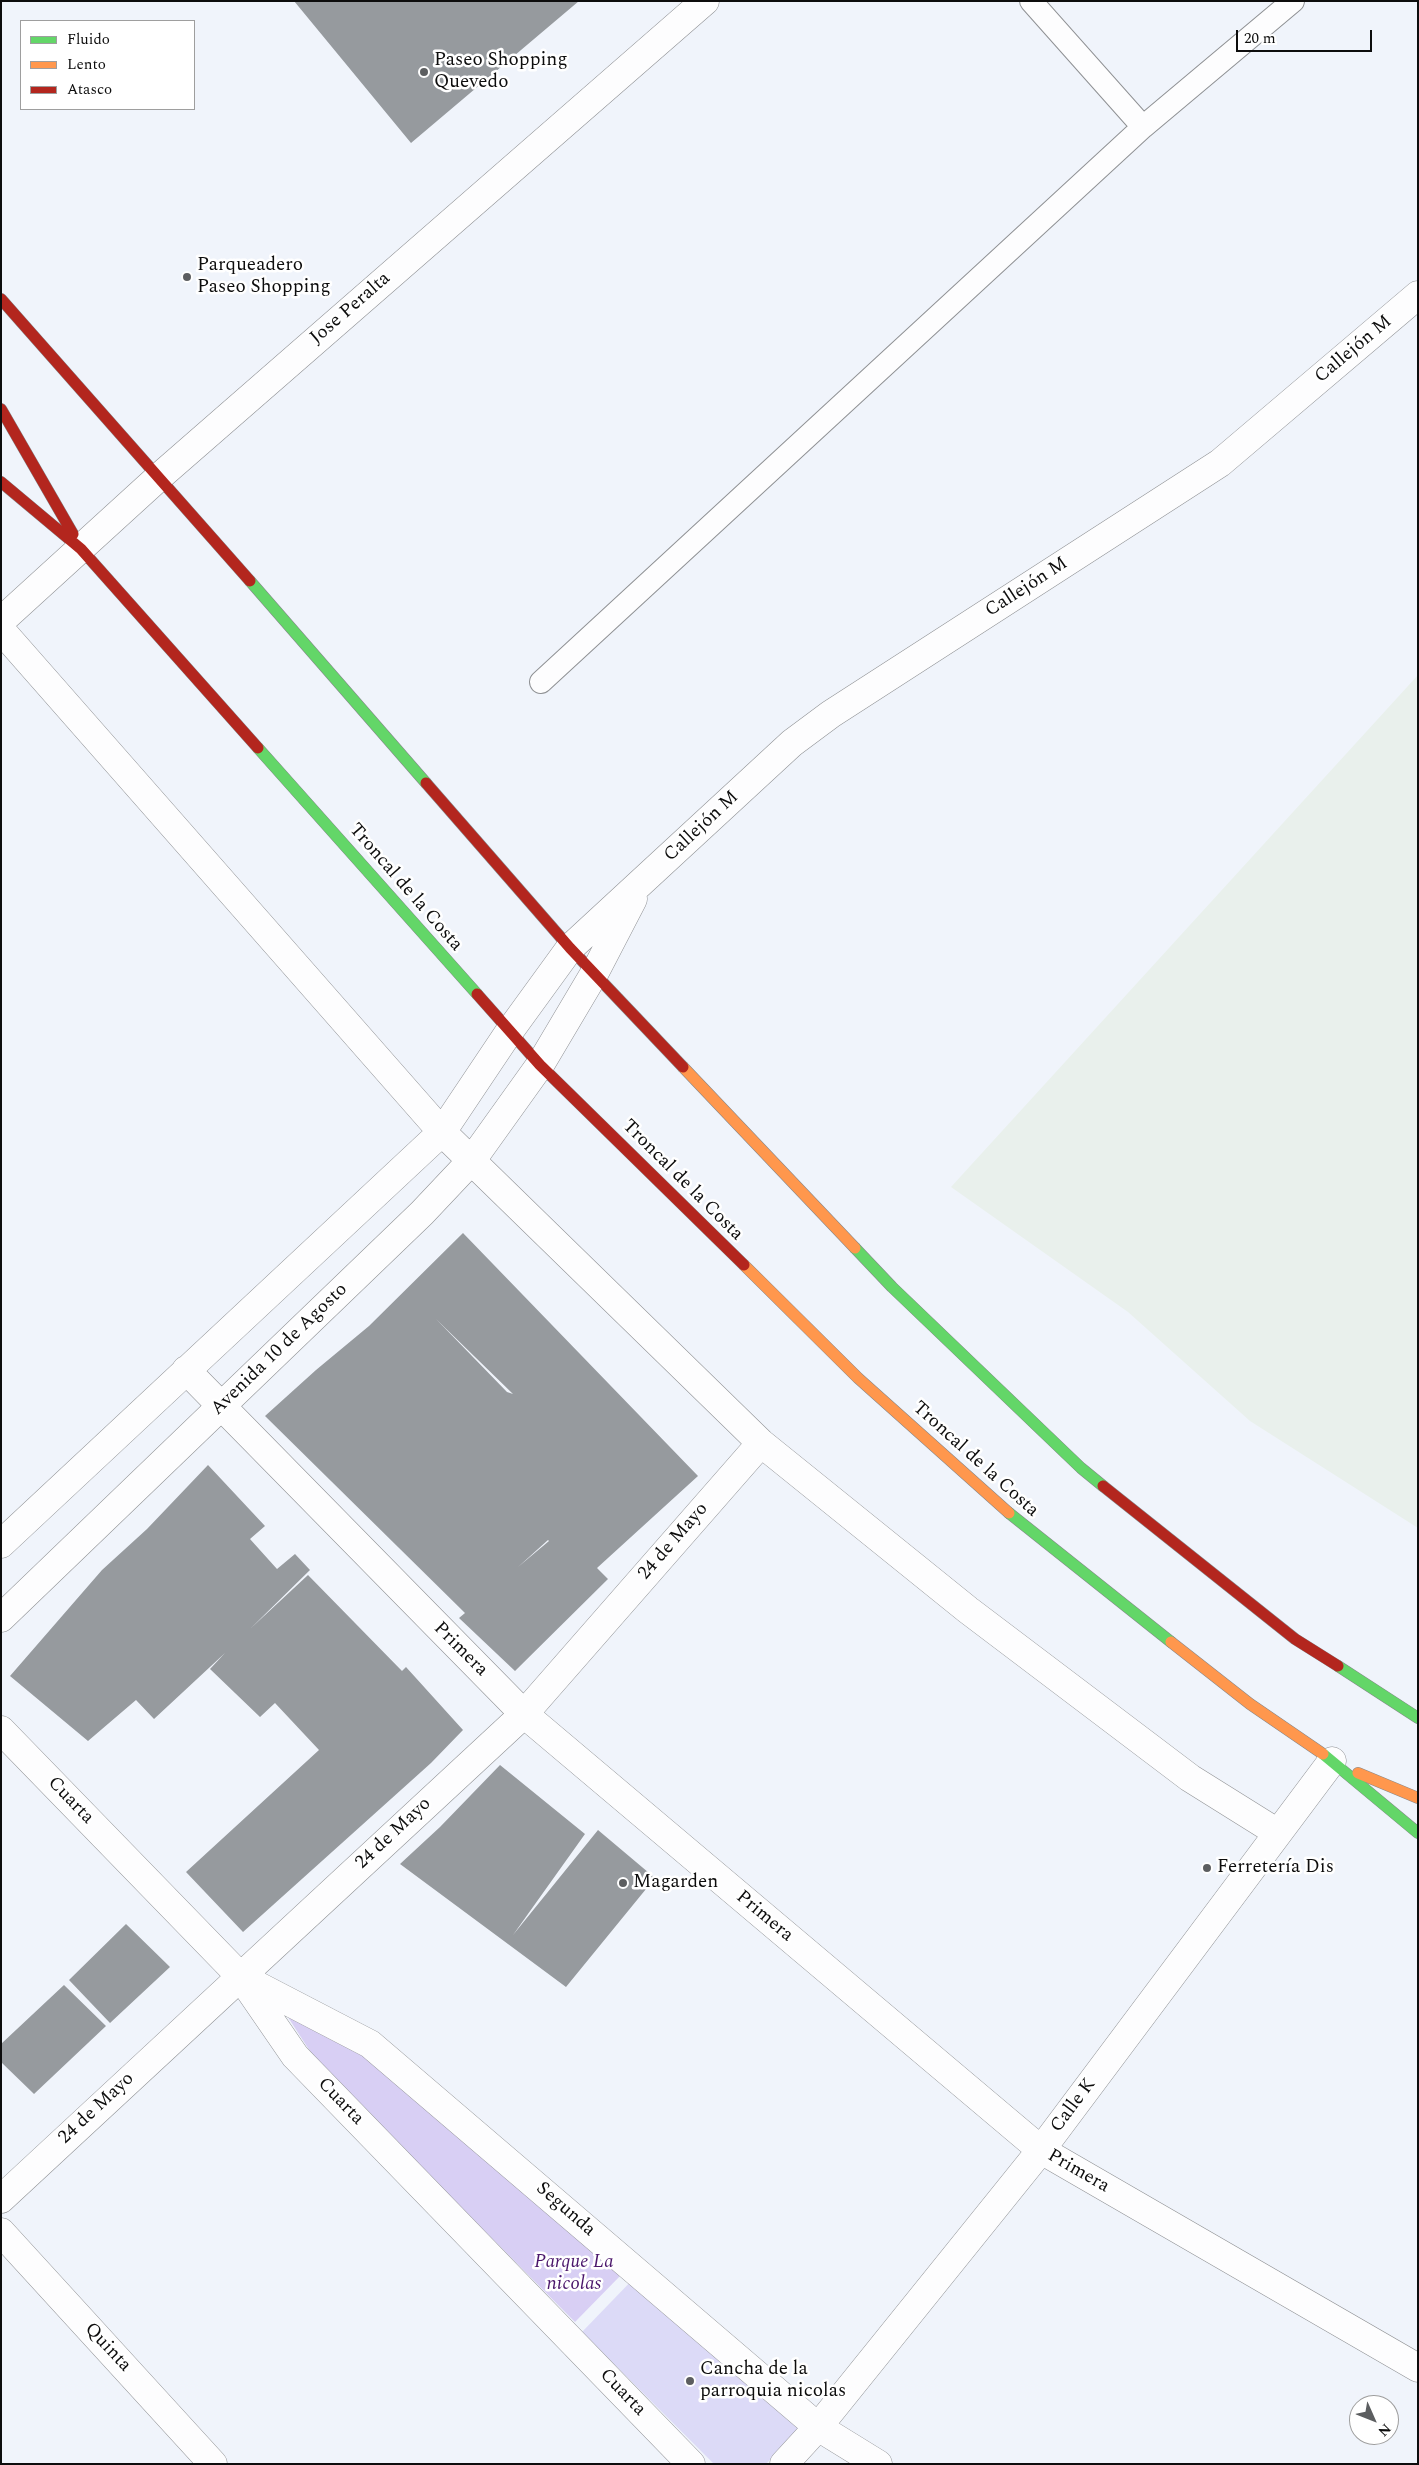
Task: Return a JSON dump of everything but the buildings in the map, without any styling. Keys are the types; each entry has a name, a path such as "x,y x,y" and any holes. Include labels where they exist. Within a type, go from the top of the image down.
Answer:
{"main road":[{"path":"1,299 570,948 892,1287 1081,1468 1295,1639 1418,1718"},
{"name":"Troncal de la Costa","path":"1,409 81,549"},
{"name":"Troncal de la Costa","path":"1,482 81,549 540,1065 858,1378 1031,1534 1250,1704 1332,1761 1418,1833"},
{"name":"Troncal de la Costa","path":"1332,1761 1418,1798"}],"street":[{"name":"Jose Peralta","path":"1,621 159,477 705,1"},
{"name":"Callejón M","path":"509,1032 570,948 792,743 830,714 1220,463 1418,295"},
{"path":"1,630 442,1132 761,1443 968,1610 1190,1778 1278,1833"},
{"name":"Callejón M","path":"540,1065 594,974 640,884"},
{"path":"1,1544 442,1132 509,1032"},
{"name":"Avenida 10 de Agosto","path":"1,1618 422,1213 472,1160 540,1065"},
{"name":"Primera","path":"186,1370 524,1714 1040,2150 1418,2368"},
{"name":"24 de Mayo","path":"1,2200 524,1714 761,1443"},
{"name":"Cuarta","path":"1,1730 240,1976 295,2056 691,2464"},
{"name":"Calle K","path":"784,2464 818,2427 1040,2150 1332,1761"},
{"name":"Segunda","path":"240,1976 370,2044 818,2427 878,2464"},
{"name":"Quinta","path":"1,2232 213,2464"}],"lane":[{"path":"1031,1 1143,128"},
{"path":"541,682 1143,128 1293,1"}],"shaded area":[{"path":"1418,675 1418,1528 1250,1421 1128,1312 951,1187"},
{"name":"Cancha de la parroquia nicolas","path":"639,2273 800,2429 766,2464 714,2464 582,2332"}],"green space":[{"name":"Parque La nicolas","path":"284,2011 381,2053 622,2274 575,2322 317,2062"}],"traffic: fast":[{"path":"250,581 426,783"},
{"path":"258,748 477,994"},
{"path":"855,1248 892,1287 1081,1468 1103,1486"},
{"path":"1009,1513 1171,1642"},
{"path":"1338,1666 1418,1718"},
{"path":"1323,1754 1418,1833"}],"traffic: slow":[{"path":"683,1067 855,1248"},
{"path":"744,1265 858,1378 1009,1513"},
{"path":"1171,1642 1250,1704 1323,1754"},
{"path":"1358,1773 1418,1798"}],"traffic: jam":[{"path":"1,299 250,581"},
{"path":"1,409 73,534"},
{"path":"1,482 81,549 258,748"},
{"path":"426,783 570,948 683,1067"},
{"path":"477,994 540,1065 744,1265"},
{"path":"1103,1486 1295,1639 1338,1666"}],"place":[{"name":"Paseo Shopping Quevedo","path":"424,72"},
{"name":"Parqueadero Paseo Shopping","path":"187,277"},
{"name":"Ferretería Dis","path":"1207,1868"},
{"name":"Magarden","path":"623,1883"},
{"name":"Cancha de la parroquia nicolas","path":"690,2381"}]}
